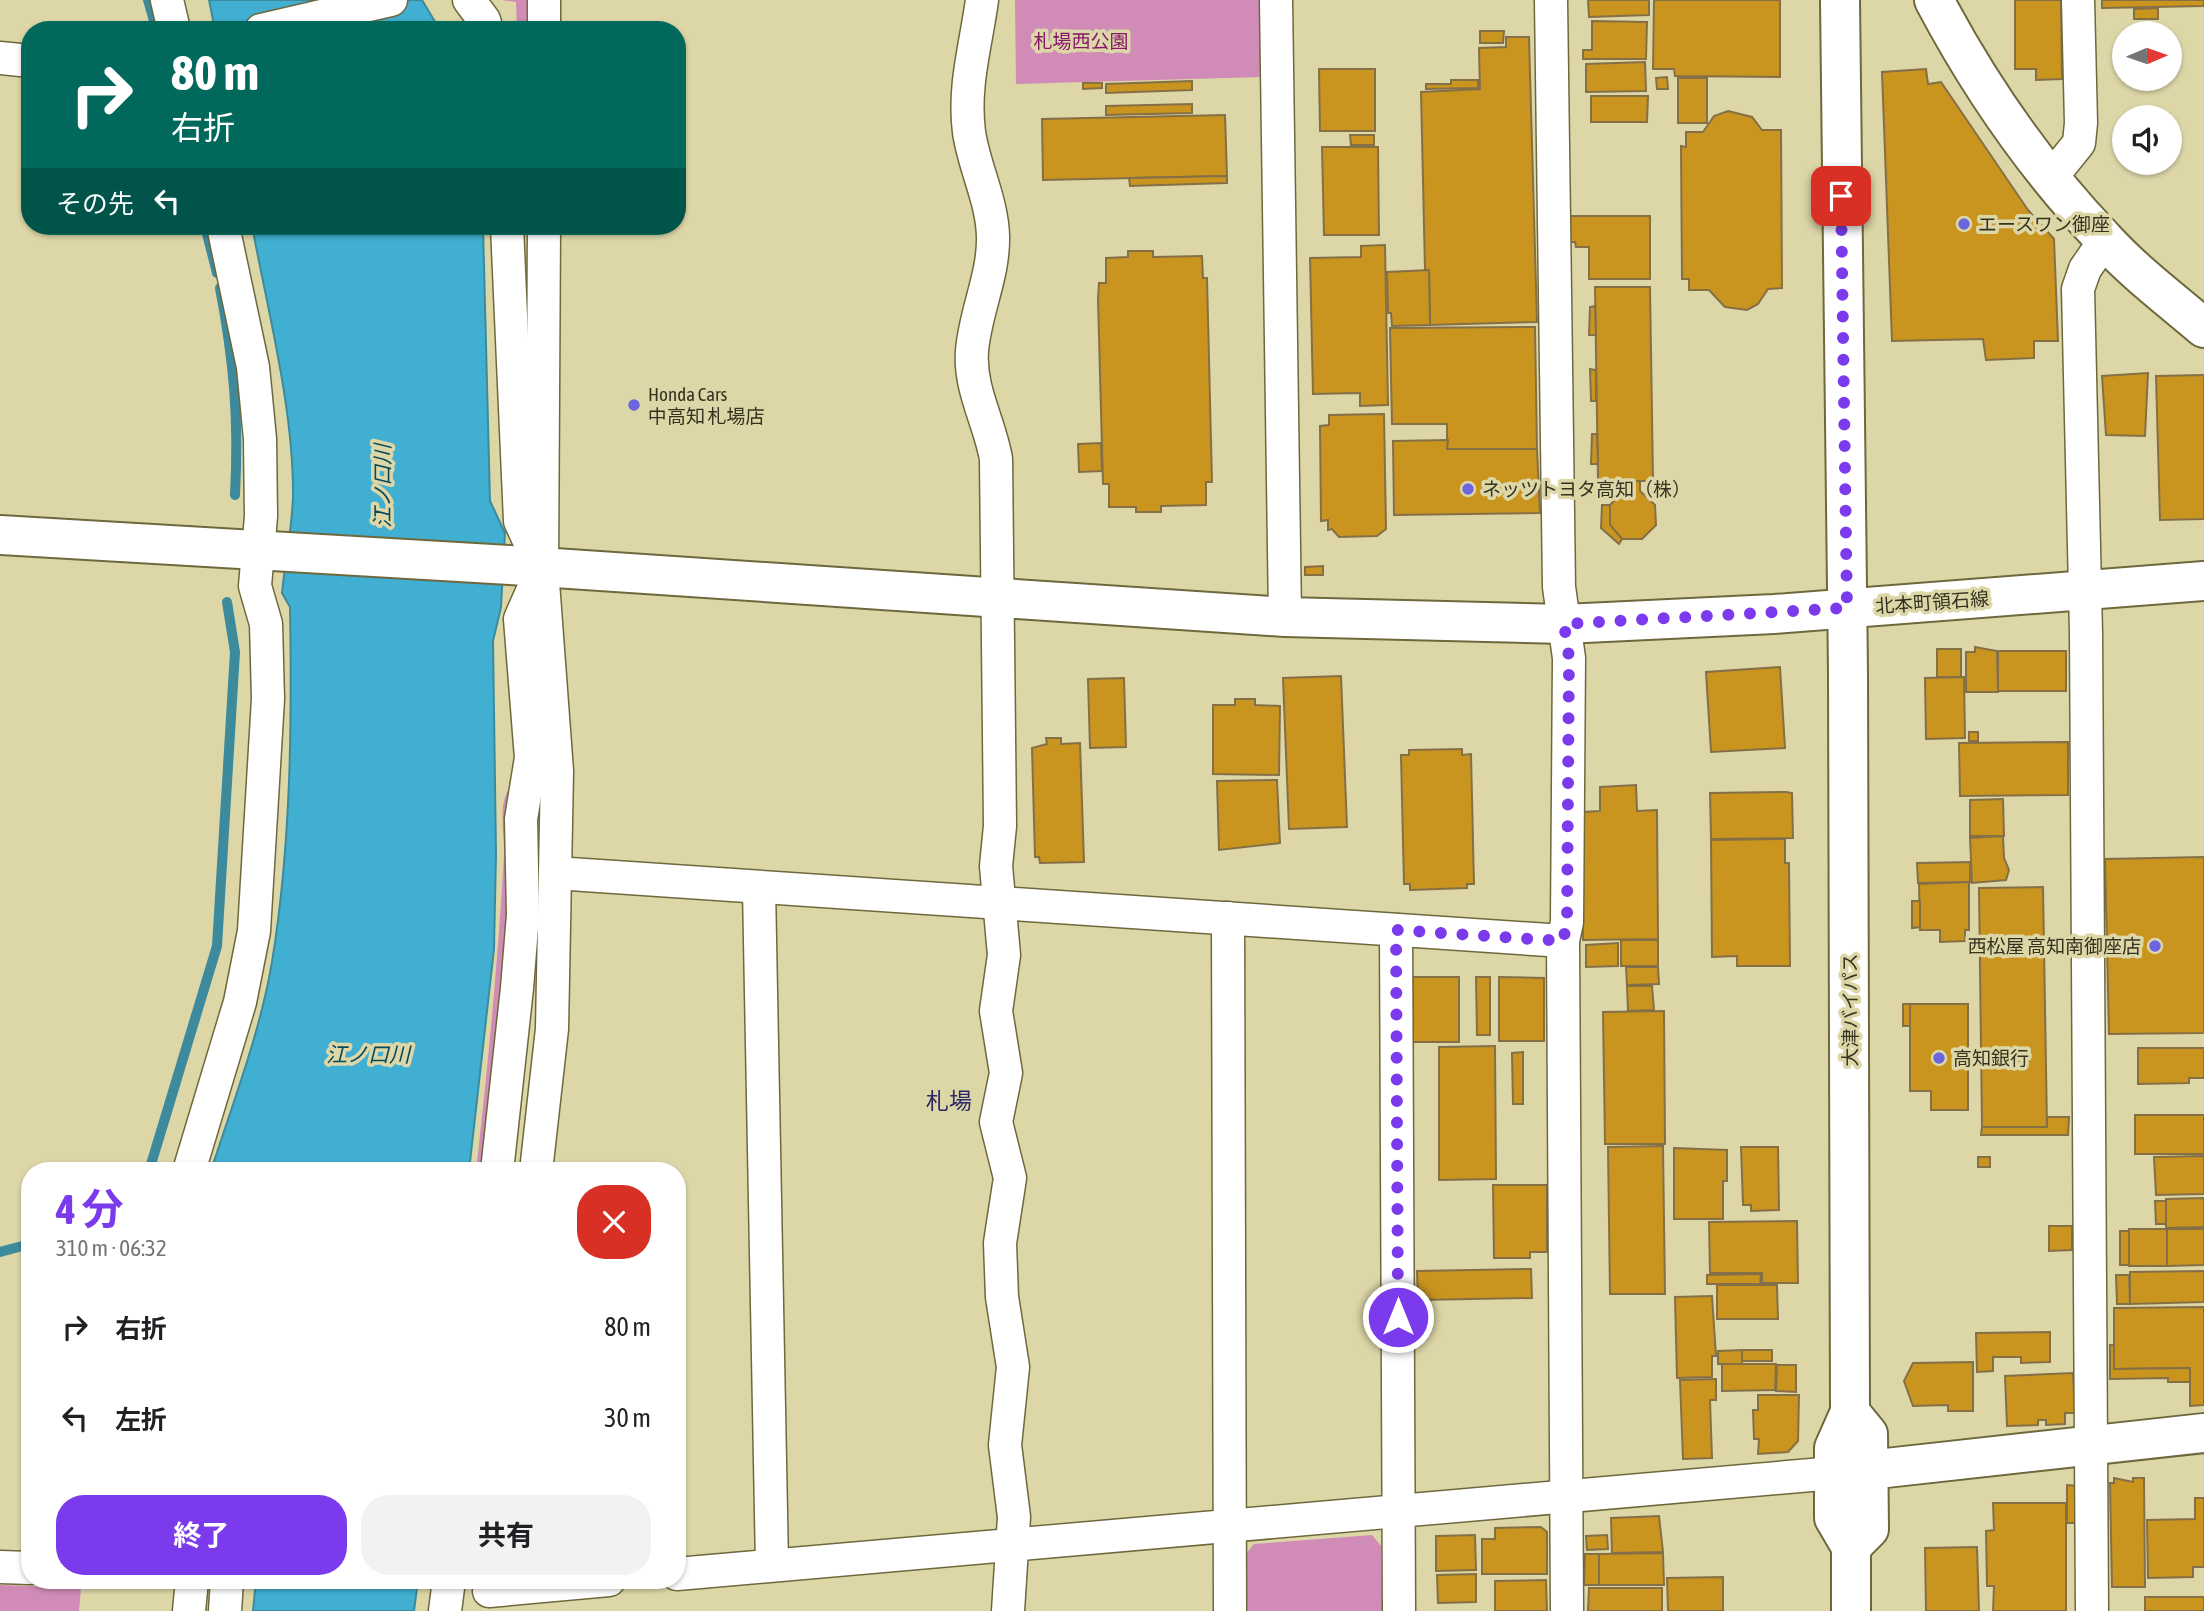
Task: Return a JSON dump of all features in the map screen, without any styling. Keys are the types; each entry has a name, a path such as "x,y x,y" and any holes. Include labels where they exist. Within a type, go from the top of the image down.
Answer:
{"street":[{"path":"167,0 172,21"},
{"path":"300,21 391,0"},
{"path":"469,0 482,21"},
{"path":"544,0 544,21"},
{"path":"982,0 970,62 967,106 969,133 989,209 993,250 972,354 977,394 992,437 996,459 1000,826 996,866 1004,956 996,1011 1006,1073 996,1122 1010,1178 1000,1242 1002,1297 1013,1367 1005,1445 1013,1503 1014,1544 1009,1611"},
{"path":"1276,0 1285,617"},
{"path":"1552,0 1559,587 1569,657 1567,922 1563,941 1567,1611"},
{"name":"北本町領石線","path":"1840,0 1847,608 2204,581"},
{"path":"1934,0 1993,100 2050,179 2105,240 2204,328"},
{"path":"2050,179 2079,143 2081,122 2078,0"},
{"path":"0,58 21,60"},
{"path":"192,1162 240,1002 254,931 268,699 266,624 256,586 269,553 260,439 253,367 225,235"},
{"path":"507,235 520,521 557,771 552,1029 537,1162"},
{"path":"498,1162 523,915 521,819 531,758 520,619 526,567 544,235"},
{"path":"2092,1611 2084,589 2078,289 2085,269 2105,240"},
{"path":"0,535 1285,617 1564,624 1847,608"},
{"name":"大津バイパス","path":"1847,608 1850,1412 1868,1434 1851,1472 1869,1529 1851,1548 1851,1611"},
{"path":"555,873 759,888 999,900 1563,941"},
{"path":"759,888 772,1565"},
{"path":"1228,918 1230,1611"},
{"path":"1396,930 1399,1611"},
{"path":"686,1573 1851,1472 2204,1433"},
{"path":"0,1567 21,1568"},
{"path":"189,1611 191,1589"},
{"path":"225,1611 226,1589"},
{"path":"445,1611 448,1589"},
{"path":"488,1594 531,1589"}],"green space":[{"path":"502,0 530,0 530,21 517,21 516,2"},
{"name":"札場西公園","path":"1015,0 1260,0 1261,77 1016,84"},
{"path":"510,787 514,858 489,1162 477,1162 499,934 504,855 503,811"},
{"path":"1372,1535 1381,1546 1382,1611 1244,1611 1244,1556 1254,1544"},
{"path":"0,1585 21,1586 21,1589 81,1589 79,1611 0,1611"}],"water":[{"path":"209,0 422,0 435,21 213,21"},
{"name":"江ノ口川","path":"254,235 483,235 490,501 505,533 501,607 493,641 496,854 494,949 470,1162 214,1162 267,989 278,918 287,829 291,696 290,607 282,593 293,497 289,430 279,361"},
{"path":"255,1589 417,1589 414,1611 253,1611"}],"building":[{"path":"1588,0 1649,0 1649,15 1589,17"},
{"path":"1654,0 1780,0 1780,77 1675,76 1674,69 1653,69"},
{"path":"2015,0 2061,0 2062,79 2036,80 2036,69 2015,69"},
{"path":"2102,0 2204,0 2204,6 2102,8"},
{"path":"2158,8 2158,19 2134,19 2134,9"},
{"path":"1592,21 1647,22 1646,59 1583,59 1583,50 1592,50"},
{"path":"1480,31 1504,31 1503,43 1480,43"},
{"path":"1506,37 1529,37 1537,322 1430,325 1429,270 1425,270 1421,92 1480,89 1479,48 1506,47"},
{"path":"1645,62 1646,91 1586,92 1586,64"},
{"path":"1319,69 1375,69 1375,131 1320,131"},
{"name":"エースワン御座","path":"1926,69 1928,84 1941,82 2028,210 2054,239 2058,341 2034,341 2034,358 1986,360 1983,339 1892,341 1882,72"},
{"path":"1667,77 1668,89 1657,89 1656,78"},
{"path":"1678,78 1707,78 1707,123 1678,123"},
{"path":"1451,80 1478,80 1478,88 1426,89 1426,84 1451,84"},
{"path":"1192,81 1192,90 1106,93 1106,84"},
{"path":"1083,83 1102,83 1102,88 1083,89"},
{"path":"1591,96 1648,96 1647,122 1591,122"},
{"path":"1192,104 1192,113 1106,115 1106,106"},
{"path":"1728,111 1752,117 1762,130 1781,130 1782,288 1768,289 1758,304 1747,310 1725,307 1709,290 1689,290 1689,279 1682,279 1681,146 1686,147 1686,132 1703,132 1714,116"},
{"path":"1225,115 1227,176 1043,180 1042,119"},
{"path":"1350,135 1374,135 1374,145 1351,145"},
{"path":"1322,147 1378,147 1379,235 1324,235"},
{"path":"1227,176 1227,183 1130,186 1129,178"},
{"path":"1570,216 1650,216 1650,279 1589,279 1589,247 1576,247 1575,242 1570,242"},
{"path":"1385,245 1388,405 1360,406 1360,393 1313,394 1310,258 1361,257 1361,246"},
{"path":"1128,251 1153,251 1153,257 1202,256 1203,278 1207,278 1212,482 1206,482 1206,505 1161,506 1161,512 1136,512 1136,507 1109,507 1109,484 1103,484 1099,283 1106,283 1106,258 1128,257"},
{"path":"1429,270 1430,325 1392,326 1391,313 1388,313 1387,272"},
{"path":"1595,287 1650,287 1653,481 1598,481"},
{"path":"1595,306 1596,335 1589,335 1590,307"},
{"path":"1535,327 1537,449 1447,449 1447,424 1392,424 1390,328"},
{"path":"1590,369 1596,370 1596,401 1591,401"},
{"path":"2148,373 2145,436 2106,435 2102,376"},
{"path":"2204,375 2204,519 2160,520 2156,376"},
{"path":"1384,414 1386,529 1377,536 1339,537 1332,529 1328,530 1328,520 1321,521 1320,426 1329,425 1329,415"},
{"path":"1592,434 1597,434 1598,464 1591,464"},
{"path":"1448,440 1447,449 1537,449 1540,513 1394,515 1393,441"},
{"path":"1101,443 1102,471 1079,472 1078,444"},
{"path":"1624,481 1640,481 1640,491 1655,505 1656,525 1642,539 1622,539 1610,525 1610,505 1624,490"},
{"path":"1602,505 1610,505 1610,525 1622,539 1619,544 1601,528"},
{"path":"1323,566 1323,575 1305,575 1305,567"},
{"path":"1975,647 1997,651 1998,692 1966,692 1966,652 1975,652"},
{"path":"1937,649 1961,649 1961,677 1937,677"},
{"path":"1998,651 2066,651 2066,691 1998,691"},
{"path":"1780,667 1785,748 1711,752 1706,672"},
{"path":"1341,676 1347,827 1289,829 1283,678"},
{"path":"1964,677 1965,738 1926,739 1925,678"},
{"path":"1124,678 1126,747 1090,748 1088,679"},
{"path":"1235,699 1255,699 1255,705 1280,706 1279,775 1213,774 1213,705 1235,705"},
{"path":"1969,732 1978,732 1978,741 1969,741"},
{"path":"1046,738 1061,738 1061,744 1080,743 1084,862 1040,863 1039,857 1035,857 1032,748 1047,744"},
{"path":"2068,742 2068,795 1960,796 1959,743"},
{"path":"1462,749 1462,755 1471,754 1474,884 1467,884 1467,888 1410,890 1410,884 1404,884 1401,755 1409,755 1409,750"},
{"path":"1277,780 1280,843 1219,850 1217,781"},
{"path":"1636,785 1637,811 1657,810 1658,939 1583,940 1583,812 1600,811 1600,787"},
{"path":"1710,793 1792,793 1793,838 1711,839"},
{"path":"2003,799 2004,836 1970,836 1970,800"},
{"path":"2003,836 2004,858 2009,870 2006,880 1972,883 1970,838"},
{"path":"1785,839 1785,863 1789,863 1790,966 1737,966 1737,956 1712,957 1711,840"},
{"name":"西松屋 高知南御座店","path":"2204,857 2204,1033 2109,1034 2105,859"},
{"path":"1970,862 1970,882 1918,883 1917,863"},
{"path":"1969,882 1969,930 1965,930 1965,941 1940,942 1940,930 1920,930 1919,884"},
{"path":"2043,887 2047,1127 1982,1127 1979,888"},
{"path":"1912,901 1920,901 1920,927 1912,928"},
{"path":"1621,940 1658,940 1658,966 1621,966"},
{"path":"1618,943 1618,966 1586,967 1586,945"},
{"path":"1626,967 1658,967 1659,984 1627,985"},
{"path":"1413,977 1459,977 1459,1042 1413,1042"},
{"path":"1476,977 1490,977 1490,1035 1477,1035"},
{"path":"1499,977 1544,978 1544,1041 1499,1041"},
{"path":"1627,986 1652,986 1654,1010 1628,1011"},
{"path":"1903,1004 1910,1004 1910,1026 1903,1026"},
{"name":"高知銀行","path":"1910,1004 1968,1004 1968,1110 1931,1110 1931,1091 1910,1091"},
{"path":"1664,1011 1665,1144 1605,1144 1603,1012"},
{"path":"1495,1046 1496,1179 1439,1180 1439,1047"},
{"path":"2138,1048 2204,1048 2204,1078 2189,1078 2189,1083 2138,1084"},
{"path":"1523,1052 1523,1104 1513,1104 1512,1053"},
{"path":"2135,1115 2204,1115 2204,1154 2135,1154"},
{"path":"2047,1117 2069,1117 2068,1135 1981,1135 1982,1127 2047,1127"},
{"path":"1663,1146 1665,1294 1610,1294 1608,1147"},
{"path":"1741,1147 1778,1147 1779,1210 1751,1211 1751,1205 1743,1205"},
{"path":"1674,1148 1727,1150 1727,1181 1723,1181 1723,1219 1674,1219"},
{"path":"2204,1156 2204,1194 2156,1195 2154,1157"},
{"path":"1978,1157 1990,1157 1990,1167 1978,1167"},
{"path":"1493,1185 1547,1185 1547,1252 1530,1252 1530,1258 1494,1258"},
{"path":"2204,1198 2204,1227 2166,1228 2166,1199"},
{"path":"2155,1201 2166,1201 2166,1224 2156,1224"},
{"path":"1797,1221 1798,1283 1762,1283 1762,1273 1710,1273 1709,1222"},
{"path":"2049,1226 2072,1226 2072,1250 2049,1251"},
{"path":"2129,1229 2167,1229 2167,1266 2129,1266"},
{"path":"2167,1229 2204,1229 2204,1265 2167,1266"},
{"path":"2120,1231 2129,1231 2129,1265 2120,1265"},
{"path":"1531,1269 1532,1298 1418,1300 1417,1271"},
{"path":"2204,1271 2204,1302 2130,1304 2130,1272"},
{"path":"1761,1274 1760,1284 1707,1284 1707,1275"},
{"path":"2116,1275 2129,1275 2130,1304 2117,1304"},
{"path":"1717,1285 1777,1285 1778,1319 1717,1319"},
{"path":"1712,1296 1716,1356 1712,1356 1712,1377 1677,1378 1675,1297"},
{"path":"2204,1307 2204,1405 2190,1406 2190,1368 2114,1369 2114,1308"},
{"path":"2050,1332 2050,1362 2021,1363 2021,1357 1993,1357 1993,1371 1977,1372 1976,1333"},
{"path":"2110,1345 2114,1345 2114,1369 2190,1368 2190,1382 2168,1382 2168,1378 2110,1379"},
{"path":"1742,1350 1742,1365 1718,1364 1718,1351"},
{"path":"1742,1350 1772,1350 1772,1361 1742,1361"},
{"path":"1973,1362 1973,1411 1948,1411 1948,1405 1913,1406 1904,1381 1913,1363"},
{"path":"1722,1364 1776,1364 1775,1390 1722,1391"},
{"path":"1777,1365 1796,1365 1796,1392 1776,1391"},
{"path":"2073,1373 2075,1413 2065,1413 2065,1424 2046,1425 2046,1420 2038,1420 2038,1425 2007,1426 2005,1376"},
{"path":"1716,1379 1716,1400 1710,1400 1712,1458 1683,1459 1680,1380"},
{"path":"1758,1395 1799,1395 1798,1441 1788,1452 1758,1454 1759,1439 1754,1439 1753,1410 1758,1410"},
{"path":"2114,1478 2133,1482 2133,1478 2144,1478 2145,1587 2112,1587 2110,1483 2114,1483"},
{"path":"2067,1485 2076,1486 2077,1523 2067,1523"},
{"path":"2195,1498 2204,1498 2204,1567 2193,1567 2193,1577 2148,1578 2147,1520 2195,1519"},
{"path":"1993,1503 2066,1503 2066,1611 1993,1611 1994,1586 1987,1586 1986,1531 1994,1530"},
{"path":"1659,1516 1663,1552 1612,1553 1611,1518"},
{"path":"1541,1527 1547,1532 1547,1574 1482,1574 1482,1539 1495,1539 1495,1528"},
{"path":"1475,1535 1476,1570 1436,1571 1436,1536"},
{"path":"1607,1535 1608,1549 1587,1550 1586,1536"},
{"path":"1977,1547 1979,1611 1926,1611 1925,1548"},
{"path":"1663,1553 1664,1585 1599,1585 1599,1554"},
{"path":"1585,1554 1599,1554 1599,1585 1584,1585"},
{"path":"1476,1574 1476,1602 1438,1603 1437,1575"},
{"path":"1723,1577 1723,1611 1668,1611 1667,1578"},
{"path":"1546,1580 1547,1611 1495,1611 1495,1581"},
{"path":"1589,1588 1662,1588 1662,1611 1588,1611"},
{"path":"2145,1597 2204,1597 2204,1611 2145,1611"}],"waterway":[{"path":"148,0 154,21"},
{"path":"207,235 217,273"},
{"path":"220,288 234,391 235,495"},
{"path":"152,1162 217,946 235,652 227,602"},
{"path":"0,1252 21,1246"}],"place":[{"name":"エースワン御座","path":"1964,224"},
{"name":"Honda Cars 中高知 札場店","path":"634,405"},
{"name":"ネッツトヨタ高知（株）","path":"1468,489"},
{"name":"西松屋 高知南御座店","path":"2155,946"},
{"name":"高知銀行","path":"1939,1058"}],"district":[{"name":"札場","path":"949,1101"}],"route":[{"path":"1398,1317 1396,930 1563,941 1567,922 1569,657 1564,624 1847,608 1841,196"}]}
